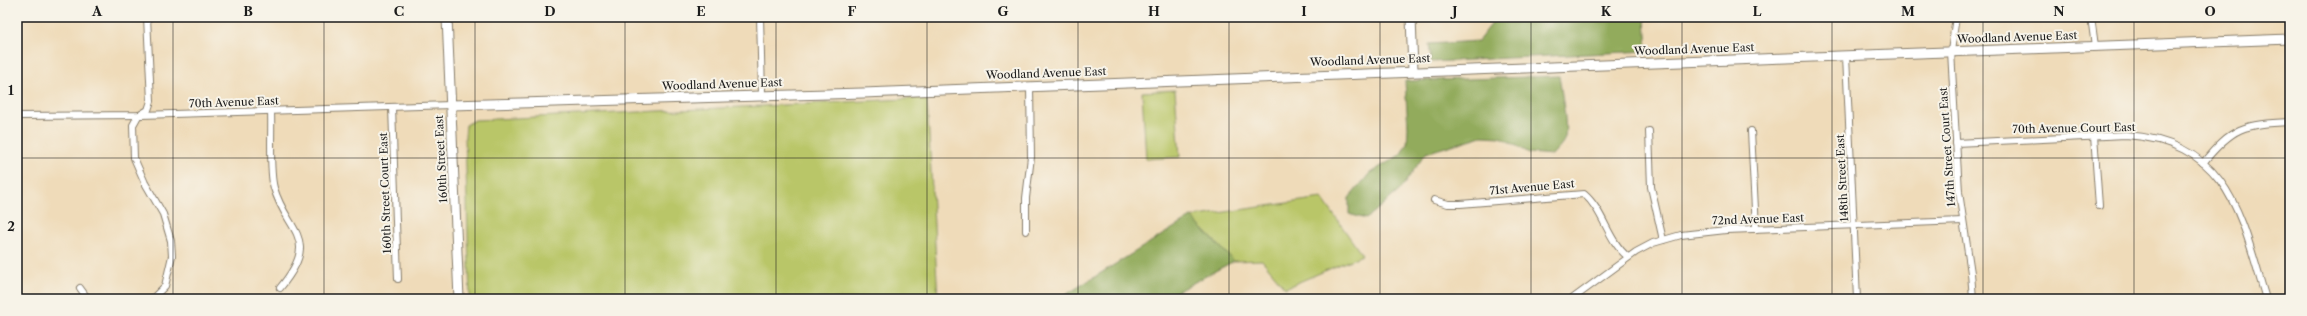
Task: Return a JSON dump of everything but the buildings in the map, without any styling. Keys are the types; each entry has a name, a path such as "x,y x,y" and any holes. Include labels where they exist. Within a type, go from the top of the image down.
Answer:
{"street":[{"path":"147,17 150,101 148,110 138,116 133,125 134,158 145,183 163,214 171,241 172,256 165,286 152,299"},
{"name":"160th Street East","path":"447,17 459,299"},
{"path":"760,17 762,94"},
{"path":"1411,17 1413,70"},
{"name":"147th Street Court East","path":"1956,17 1951,51 1959,192 1973,299"},
{"path":"2091,17 2095,46"},
{"name":"Woodland Avenue East","path":"450,105 1030,86 1413,70 1846,56 2290,39"},
{"name":"148th Street East","path":"1846,56 1857,299"},
{"path":"1026,231 1026,198 1031,156 1030,86"},
{"name":"70th Avenue East","path":"17,116 141,115 450,105"},
{"name":"160th Street Court East","path":"392,107 398,279"},
{"path":"271,111 274,187 299,238 297,263 280,288"},
{"path":"2203,163 2224,140 2242,128 2264,123 2290,122"},
{"path":"1649,131 1651,187 1663,240"},
{"path":"1751,131 1756,229"},
{"path":"2094,136 2099,206"},
{"name":"70th Avenue Court East","path":"1956,142 2094,136 2131,136 2157,140 2177,147 2203,163 2223,184 2238,209 2266,299"},
{"name":"71st Avenue East","path":"1434,200 1448,204 1460,204 1584,194 1594,205 1614,243 1626,256"},
{"name":"72nd Avenue East","path":"1572,299 1626,256 1663,240 1696,232 1963,221"},
{"path":"80,288 88,299"}],"green space":[{"path":"1497,17 1645,17 1647,51 1431,62 1429,44 1478,41"},
{"path":"1559,76 1566,128 1562,144 1552,155 1529,153 1501,137 1482,136 1426,153 1399,191 1366,219 1349,214 1349,198 1370,173 1400,155 1407,144 1408,127 1405,81"},
{"path":"1175,90 1180,157 1146,159 1142,92"},
{"path":"927,98 938,299 470,299 465,136 466,125 475,120"},
{"path":"1322,198 1362,255 1285,288 1262,260 1234,261 1191,217"},
{"path":"1191,217 1234,261 1163,299 1059,299"}]}
